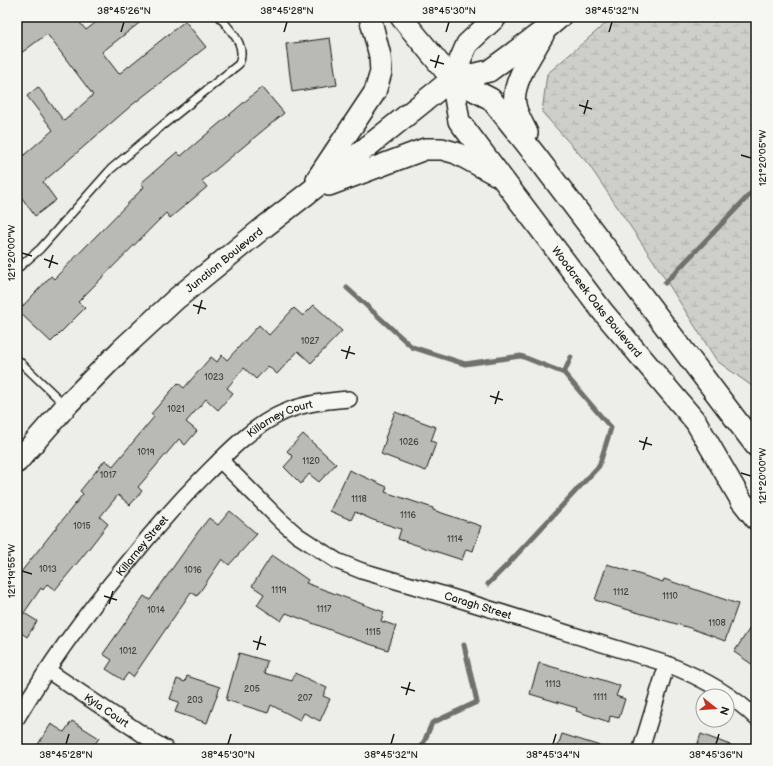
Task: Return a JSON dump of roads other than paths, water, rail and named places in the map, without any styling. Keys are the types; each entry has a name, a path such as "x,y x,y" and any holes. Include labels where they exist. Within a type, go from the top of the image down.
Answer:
{"main road":[{"path":"308,193 375,92 381,72 380,56 370,17"},
{"name":"Woodcreek Oaks Boulevard","path":"401,17 452,79 491,98 756,446"},
{"name":"Junction Boulevard","path":"452,79 467,44 496,17"},
{"path":"536,156 515,104 516,87 520,76 554,22"},
{"name":"Junction Boulevard","path":"17,462 66,406 121,350 176,300 452,79 489,71 554,22"},
{"name":"Woodcreek Oaks Boulevard","path":"452,79 459,121 603,312 696,422 741,500 756,519"},
{"path":"308,193 425,149 442,149 456,154 504,179"}],"street":[{"name":"Killarney Court","path":"220,460 242,439 276,416 291,409 309,404 349,399"},
{"name":"Caragh Street","path":"220,460 297,535 337,561 362,571 445,595 667,664 689,673 725,693 741,704 756,718"},
{"name":"Killarney Street","path":"17,718 47,670 90,610 138,549 179,502 220,460"},
{"path":"641,749 667,664"},
{"name":"Kyla Court","path":"47,670 166,749"}],"lane":[{"path":"17,269 40,249 111,169 239,64 242,56 240,44 220,17"},
{"path":"17,359 66,406"}],"waterway":[{"path":"665,283 756,188"},
{"path":"347,288 412,347 465,364 521,356 564,373"},
{"path":"488,584 599,466 611,428 564,373 571,357"},
{"path":"421,749 432,723 477,702 464,645"}]}
